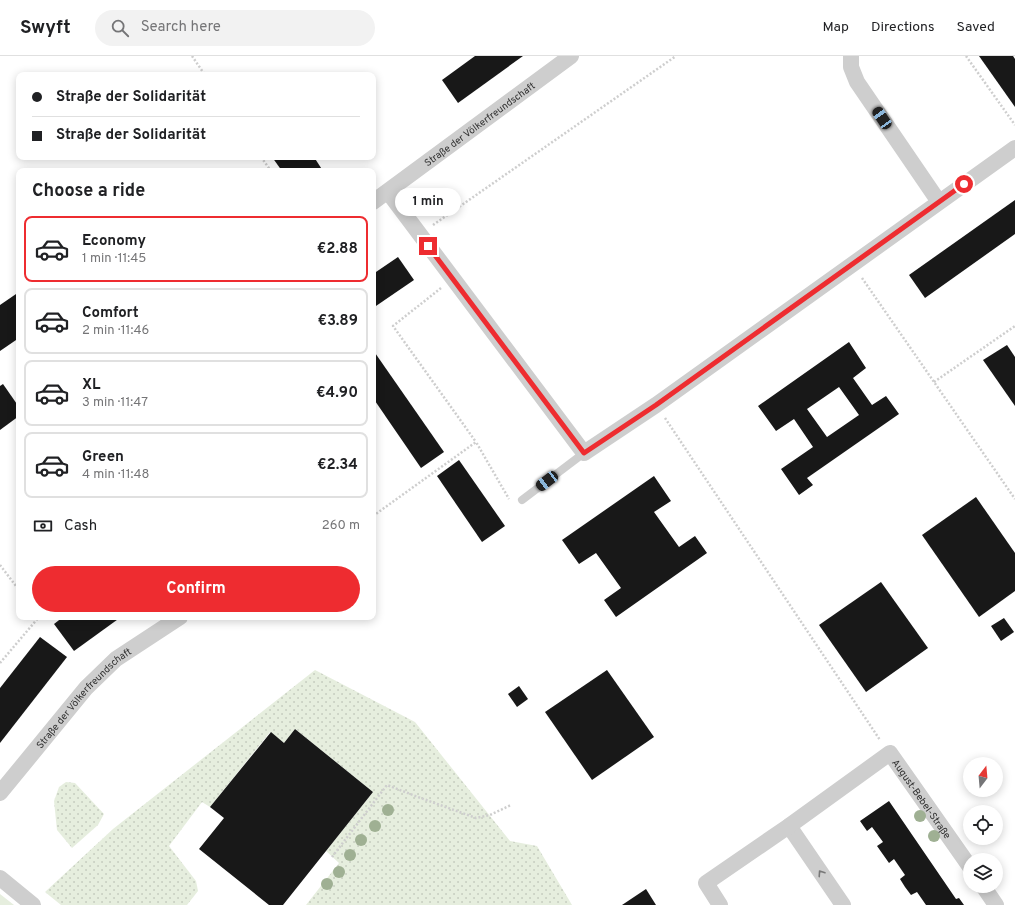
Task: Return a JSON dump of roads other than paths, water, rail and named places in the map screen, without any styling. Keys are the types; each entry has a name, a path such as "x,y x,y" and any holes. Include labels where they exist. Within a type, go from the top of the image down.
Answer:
{"street":[{"name":"Straße der Völkerfreundschaft","path":"376,200 572,56"},
{"path":"851,56 851,67 857,82 939,202"},
{"path":"388,192 584,453 656,405 1015,148"},
{"name":"Straße der Völkerfreundschaft","path":"0,793 86,688 116,660 176,620"},
{"name":"August-Bebel-Straße","path":"720,905 706,883 789,826 890,753 963,858"},
{"path":"789,826 843,905"},
{"path":"0,878 33,905"},
{"path":"988,893 996,905"}],"lane":[{"path":"522,500 584,453"}]}
